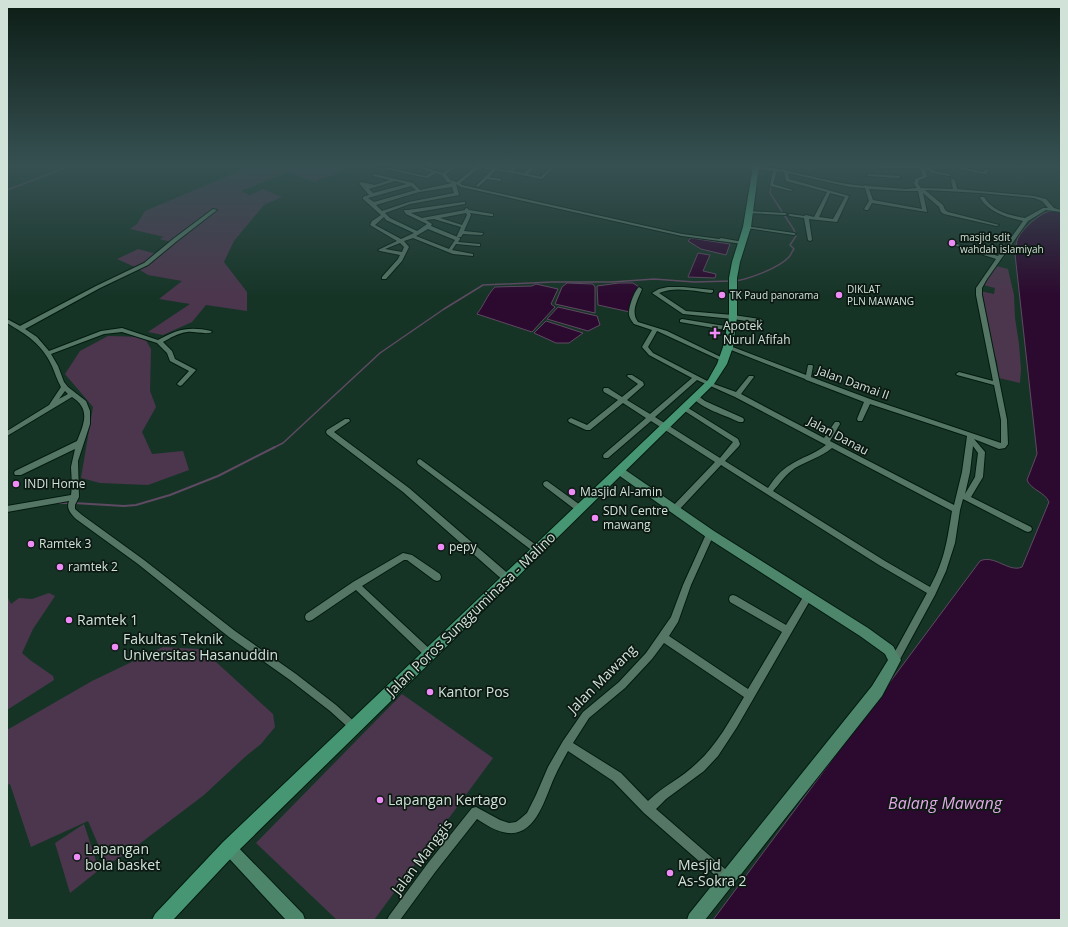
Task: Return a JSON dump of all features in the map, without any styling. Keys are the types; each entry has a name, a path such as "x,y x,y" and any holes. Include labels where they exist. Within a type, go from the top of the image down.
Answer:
{"main road":[{"name":"Jalan Poros Sungguminasa - Malino","path":"161,920 350,723 430,655 505,576 537,550 621,471 683,408 709,384 726,354 732,323 733,281 736,262 743,244 749,212"}],"street":[{"path":"379,209 388,218 415,234 455,253 471,255"},
{"path":"384,278 404,254 407,247 401,241 372,225 384,214 394,209"},
{"path":"407,212 424,209"},
{"path":"569,209 682,235 743,244"},
{"path":"816,218 820,209"},
{"path":"749,212 806,216 835,221 841,209"},
{"path":"916,209 925,211 925,209"},
{"path":"943,209 946,213 997,225"},
{"path":"994,209 1026,220"},
{"path":"959,374 997,384 985,328 979,288 998,258 1026,220 1046,209"},
{"path":"20,329 98,287 146,264 215,210"},
{"path":"407,212 430,224 428,227"},
{"path":"450,250 457,241 464,227 469,212"},
{"path":"420,220 469,212 492,215"},
{"path":"806,216 810,240"},
{"path":"436,218 464,227"},
{"path":"404,254 380,250 428,227"},
{"path":"428,227 457,241 478,245"},
{"path":"747,227 794,234"},
{"path":"461,232 481,234"},
{"path":"955,245 998,258"},
{"name":"Jalan Damai II","path":"639,289 631,313 636,324 808,379 971,438 1003,446 1005,444 1004,420 997,384"},
{"path":"711,291 673,289 661,290 655,293 685,313 732,323"},
{"path":"7,321 37,339 48,353 64,387 85,403 87,409 87,420 74,464 77,488 72,510 79,517 138,560 232,634 333,708 350,723"},
{"path":"682,321 732,323 760,321"},
{"path":"159,342 184,329 197,329 209,332"},
{"name":"Jalan Danau","path":"655,329 645,347 646,351 696,378 737,395 955,512"},
{"path":"48,353 96,334 110,330 122,330 159,342 170,352 172,360 194,370 180,384"},
{"path":"808,379 810,366"},
{"path":"571,420 587,428 641,384 630,376"},
{"path":"606,456 696,378"},
{"path":"737,395 751,378"},
{"path":"52,406 64,387"},
{"path":"606,390 882,563 932,592"},
{"path":"7,434 72,394"},
{"path":"695,397 703,403 741,420"},
{"path":"860,419 868,401"},
{"path":"674,510 736,446 737,442 683,408"},
{"path":"347,422 329,432 406,490 443,524 505,576"},
{"path":"769,491 782,475 792,466 819,453 828,443 836,424"},
{"path":"695,920 877,691 895,660 944,569 953,541 955,512 963,496 979,477 982,452 971,438"},
{"path":"963,496 971,438"},
{"path":"18,473 80,443"},
{"path":"420,462 537,550"},
{"path":"621,471 674,510 884,647 892,654 895,660"},
{"path":"547,484 580,509"},
{"path":"963,496 1026,527"},
{"path":"7,509 73,501"},
{"name":"Jalan Mawang","path":"566,744 586,715 622,685 649,656 663,637 674,619 687,585 710,534"},
{"path":"309,617 356,585 404,556 409,557 437,577"},
{"path":"356,585 430,655"},
{"path":"648,809 658,798 705,763 716,750 740,713 787,630 808,597"},
{"path":"733,599 787,630"},
{"path":"663,637 749,695"},
{"path":"566,744 613,775 648,809 728,879"},
{"name":"Jalan Manggis","path":"393,920 432,867 476,812 491,821 509,828 514,828 530,816 543,794 554,766 566,744"},
{"path":"229,848 297,920"}],"shaded area":[{"path":"149,209 260,209 234,241 224,262 247,292 247,311 206,305 192,322 163,335 148,332 190,304 159,299 182,281 148,275 117,259 138,249 157,254 175,243 159,239 164,237 130,229 137,224 145,211"},
{"path":"996,266 1008,269 1014,295 1021,369 1020,383 999,378 997,362 989,339 980,291 994,294 995,288 983,285 988,274"},
{"path":"108,336 144,337 151,349 150,391 156,407 142,432 152,454 183,451 189,470 148,485 100,483 81,478 93,407 65,374 80,351"},
{"path":"49,593 55,596 33,629 22,653 53,676 54,680 7,710 7,596 11,604 19,598 32,599"},
{"path":"163,647 198,649 215,661 273,714 275,727 261,744 204,795 130,851 107,865 88,821 31,847 10,784 7,785 7,730 92,681"},
{"name":"Lapangan Kertago","path":"402,694 493,758 374,920 337,920 256,843"},
{"name":"Lapangan bola basket","path":"84,824 99,870 70,893 55,843"}],"water":[{"name":"Balang Mawang","path":"1050,211 1061,212 1061,920 713,920 980,561 985,559 996,561 1012,568 1022,567 1049,502 1027,480 1037,454 1015,254 1017,240 1020,234 1037,218"},
{"path":"691,238 730,244 726,255 701,249 688,241"},
{"path":"698,253 710,255 703,271 716,274 715,278 688,277"},
{"path":"567,283 593,284 595,287 595,313 555,304 562,287"},
{"path":"633,283 639,287 630,312 598,305 597,286"},
{"path":"536,284 558,289 551,304 555,307 532,332 477,314 495,287 532,286"},
{"path":"558,307 597,316 600,325 588,331 547,319"},
{"path":"546,321 583,333 569,343 556,343 534,333"}],"waterway":[{"path":"735,281 748,278 771,269 789,257 794,249 790,245 796,236 794,230 781,209"},
{"path":"275,447 283,443 380,353 444,309 483,285 552,282 612,282 654,279 694,282 731,281"},
{"path":"74,503 124,506 136,505 170,495 218,476 275,447"},
{"path":"56,503 70,503"}],"place":[{"name":"masjid sdit wahdah islamiyah","path":"952,243"},
{"name":"TK Paud panorama","path":"722,295"},
{"name":"DIKLAT PLN MAWANG","path":"839,295"},
{"name":"Apotek Nurul Afifah","path":"715,333"},
{"name":"INDI Home","path":"16,484"},
{"name":"Masjid Al-amin","path":"572,492"},
{"name":"SDN Centre mawang","path":"595,518"},
{"name":"Ramtek 3","path":"31,544"},
{"name":"pepy","path":"441,547"},
{"name":"ramtek 2","path":"60,567"},
{"name":"Ramtek 1","path":"69,620"},
{"name":"Fakultas Teknik Universitas Hasanuddin","path":"115,647"},
{"name":"Kantor Pos","path":"430,692"},
{"name":"Lapangan Kertago","path":"380,800"},
{"name":"Lapangan bola basket","path":"77,857"},
{"name":"Mesjid As-Sokra 2","path":"670,873"}]}
